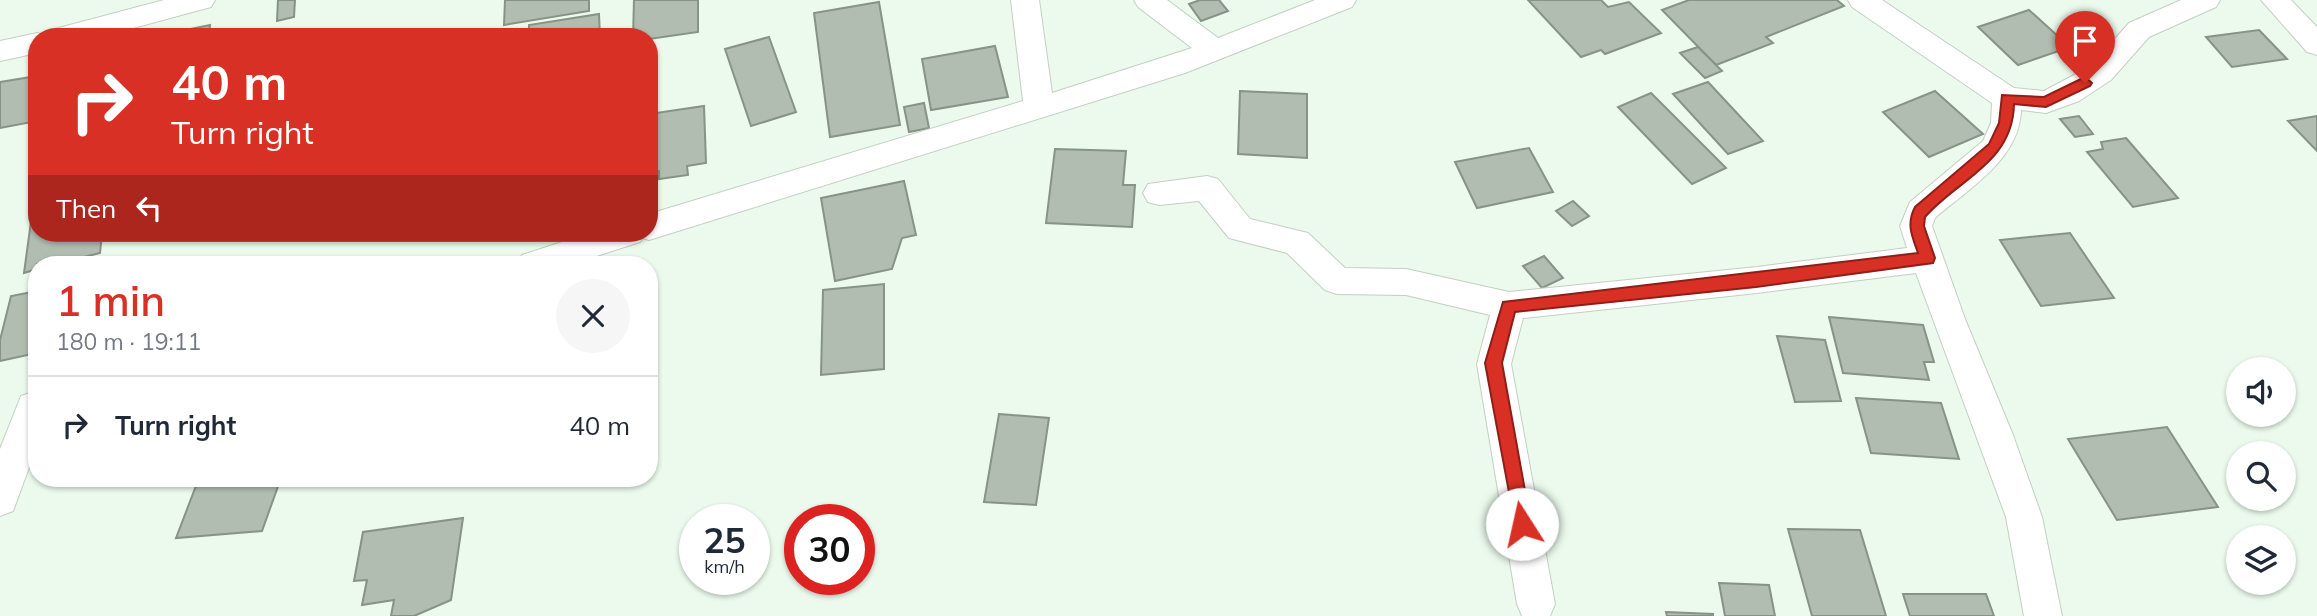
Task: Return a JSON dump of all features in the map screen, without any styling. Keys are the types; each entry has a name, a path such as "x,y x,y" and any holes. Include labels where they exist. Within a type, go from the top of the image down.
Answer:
{"street":[{"path":"82,28 124,10 201,0"},
{"path":"1025,0 1039,107"},
{"path":"1148,0 1215,50"},
{"path":"658,224 1175,65 1342,0"},
{"path":"1862,0 2007,99 2046,102 2069,93 2101,73 2139,30 2206,0"},
{"path":"2275,0 2317,44"},
{"path":"0,51 28,45"},
{"path":"2007,99 2006,123 1995,148 1921,211 1916,226 2024,517 2043,616"},
{"path":"1159,193 1207,188 1240,229 1297,242 1337,281 1406,282 1509,306 1756,280 1927,258"},
{"path":"558,256 601,242"},
{"path":"1509,306 1494,363 1536,604"},
{"path":"0,499 23,410"}],"building":[{"path":"278,0 295,0 294,17 277,21"},
{"path":"505,0 589,0 589,11 504,25"},
{"path":"634,0 698,0 698,32 658,38 658,28 633,28"},
{"path":"1200,0 1219,0 1228,11 1201,21 1189,4"},
{"path":"1528,0 1601,0 1608,7 1629,2 1661,33 1605,54 1601,50 1581,57"},
{"path":"1689,0 1837,0 1844,6 1766,37 1773,43 1716,65 1662,10"},
{"path":"879,2 900,125 830,137 814,13"},
{"path":"2029,10 2070,47 2018,65 1978,27"},
{"path":"599,14 600,28 529,28 529,25"},
{"path":"2259,30 2287,59 2232,67 2206,37"},
{"path":"769,37 796,112 751,126 725,49"},
{"path":"995,46 1008,97 931,110 922,59"},
{"path":"1698,47 1722,71 1705,78 1680,53"},
{"path":"28,77 28,123 0,128 0,82"},
{"path":"1708,82 1763,141 1728,154 1673,94"},
{"path":"1240,91 1307,94 1307,158 1238,154"},
{"path":"1935,91 1983,134 1929,157 1883,112"},
{"path":"1651,93 1726,168 1692,184 1618,107"},
{"path":"924,103 929,128 909,132 904,107"},
{"path":"704,106 706,163 687,166 688,175 659,179 658,113"},
{"path":"2079,116 2093,134 2075,137 2060,119"},
{"path":"2317,116 2317,151 2288,121"},
{"path":"2126,138 2178,198 2133,207 2087,152 2103,149 2101,142"},
{"path":"1529,148 1553,192 1477,208 1455,162"},
{"path":"1055,149 1126,151 1123,185 1135,185 1132,227 1046,223"},
{"path":"904,181 916,235 902,238 892,269 835,281 821,198"},
{"path":"1573,201 1589,216 1572,226 1556,211"},
{"path":"2070,233 2114,298 2041,306 2000,240"},
{"path":"28,242 101,242 100,253 88,256 28,256 28,272 24,273"},
{"path":"1544,256 1563,278 1542,288 1523,266"},
{"path":"884,284 884,369 821,375 823,290"},
{"path":"28,293 28,355 0,361 0,340 11,296"},
{"path":"1829,317 1923,325 1934,362 1924,362 1929,380 1843,373"},
{"path":"1777,336 1825,340 1841,401 1795,402"},
{"path":"1856,398 1941,403 1959,459 1871,453"},
{"path":"999,414 1049,418 1036,505 984,502"},
{"path":"2167,427 2218,507 2117,520 2068,439"},
{"path":"196,487 278,487 262,531 176,538"},
{"path":"463,518 451,600 414,616 391,616 394,600 362,605 367,580 354,581 363,532"},
{"path":"1788,529 1860,530 1886,616 1812,616"},
{"path":"1719,583 1769,585 1775,616 1725,616"},
{"path":"1903,594 1986,594 1994,616 1910,616"},
{"path":"1666,612 1713,614 1713,616 1667,616"}],"route":[{"path":"1522,524 1494,363 1509,306 1756,280 1927,258 1916,226 1917,217 1995,148 2006,123 2007,99 2046,102 2085,83"}]}
